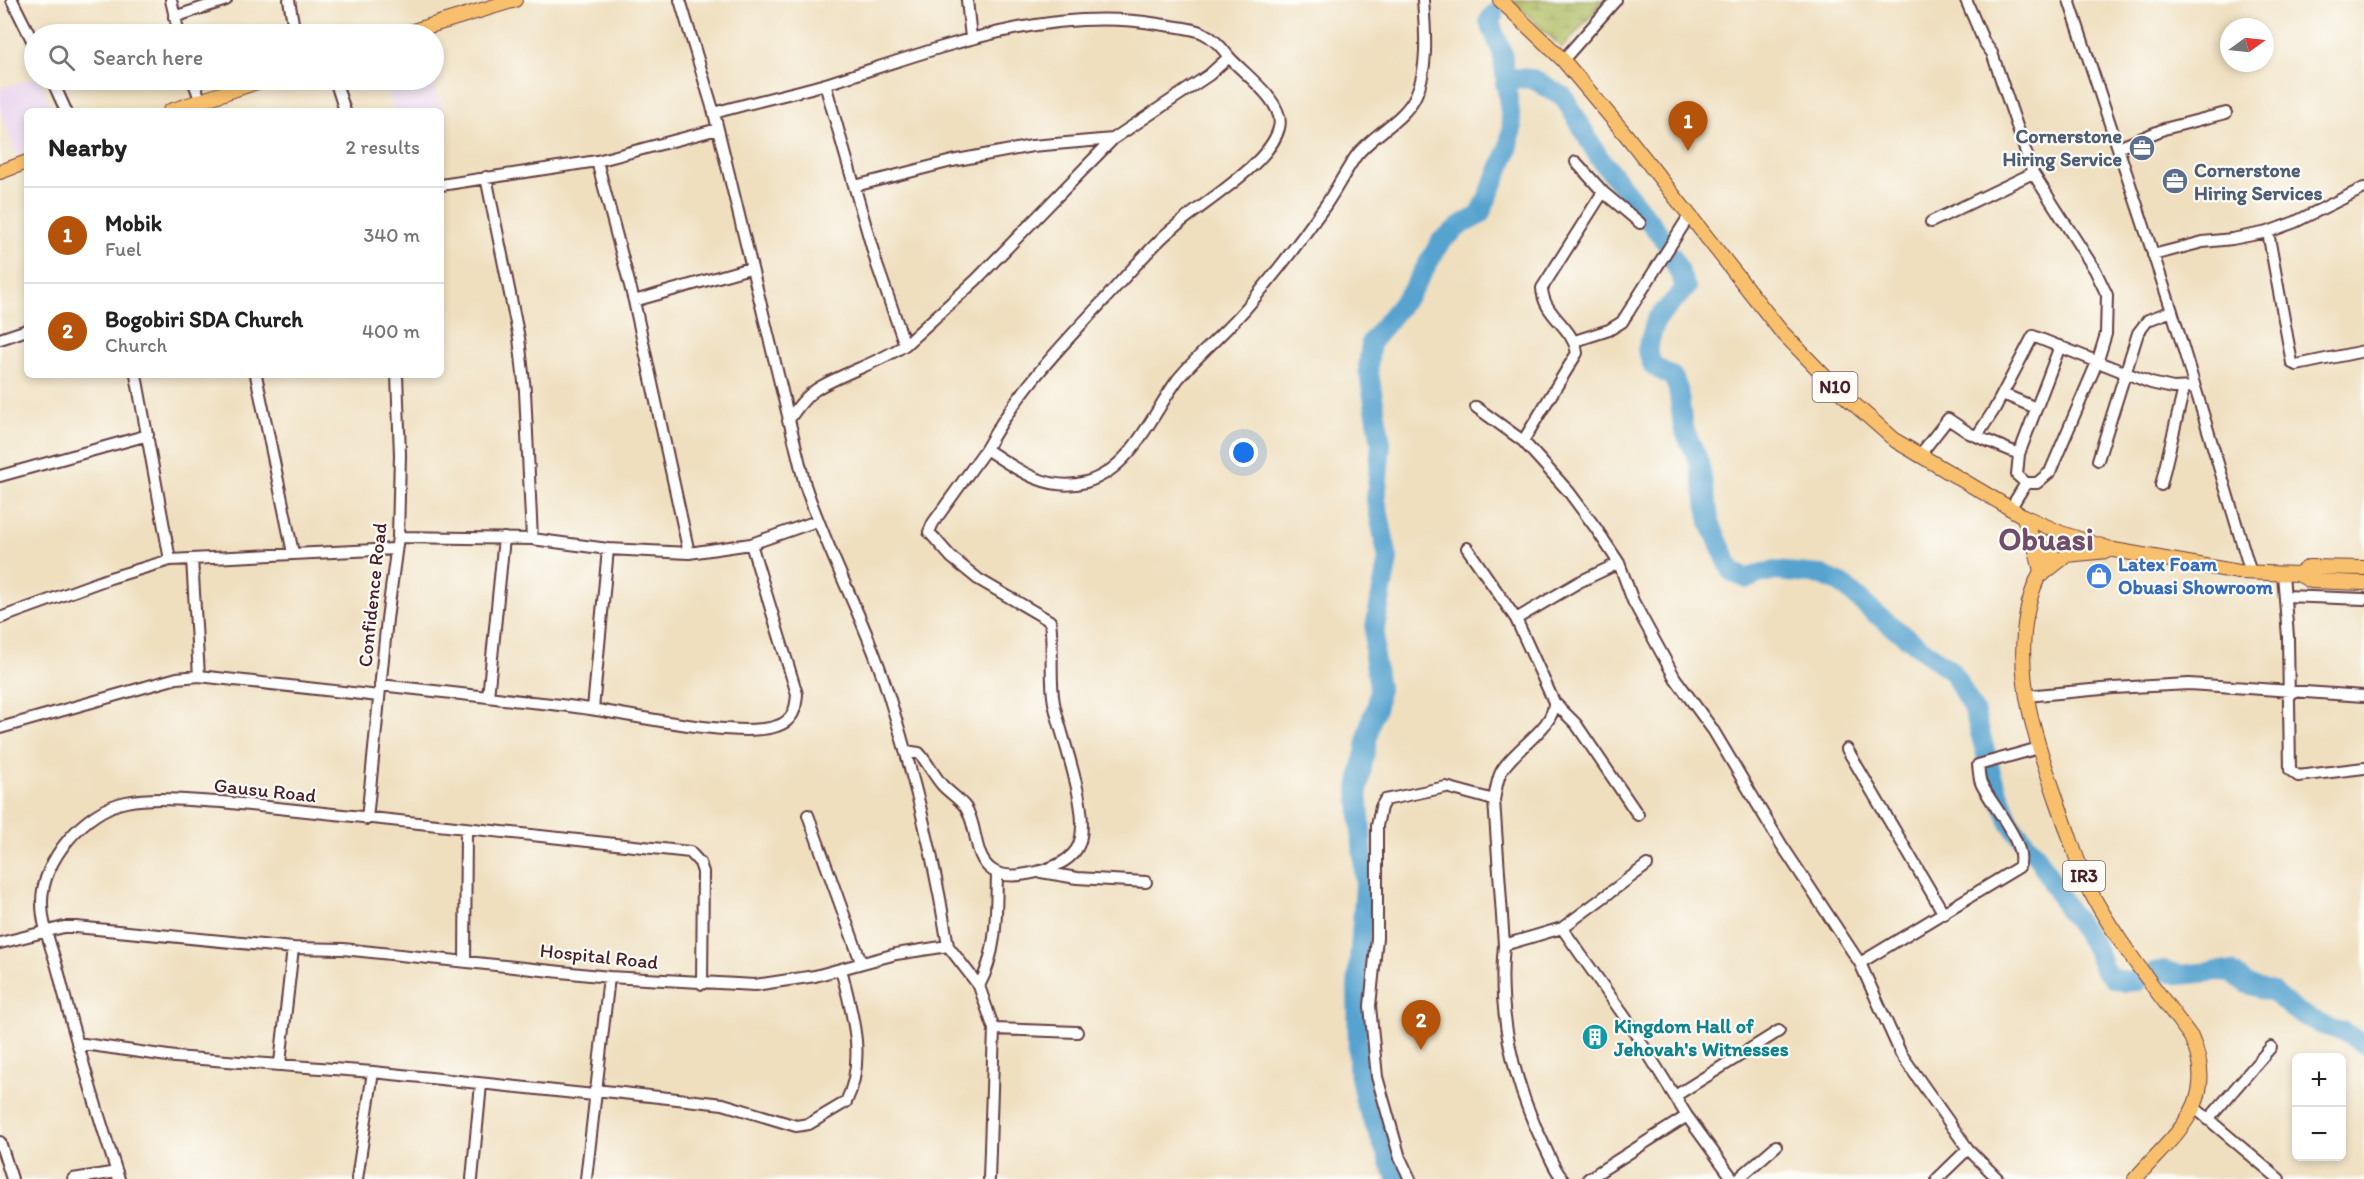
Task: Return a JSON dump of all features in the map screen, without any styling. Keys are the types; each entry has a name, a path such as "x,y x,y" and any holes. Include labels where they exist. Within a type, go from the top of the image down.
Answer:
{"main road":[{"path":"436,24 515,0"},
{"name":"N10","path":"1500,0 1563,60 1753,297 1810,363 1880,428 1919,456 2017,513 2061,533 2114,550 2175,563 2251,573 2298,574 2311,581 2364,583"},
{"path":"178,108 230,90"},
{"path":"0,172 24,163"},
{"path":"2017,513 2034,543 2039,575 2067,555 2114,550"},
{"name":"IR3","path":"2061,533 2039,575 2027,610 2023,641 2026,696 2039,748 2093,897 2115,934 2191,1037 2200,1056 2201,1089 2195,1108 2184,1125 2139,1177"},
{"name":"N10","path":"2298,574 2309,567 2364,568"}],"street":[{"path":"12,0 24,24"},
{"path":"171,0 176,24"},
{"path":"174,18 226,0"},
{"path":"289,0 293,24"},
{"path":"680,0 714,113 788,421 817,521 888,692 940,891 948,946 979,986 994,1029 989,1179"},
{"path":"967,0 971,38"},
{"path":"986,449 1032,477 1045,483 1062,485 1085,482 1106,473 1129,451 1178,380 1251,303 1287,258 1356,157 1416,96 1424,53 1424,0"},
{"path":"1563,60 1616,0"},
{"path":"1966,0 1994,59 2033,173 2095,270 2107,295 2106,334 2098,360 2050,472 2037,483 2026,483 2017,475 2019,454 2060,346"},
{"path":"2069,0 2172,311 2189,387 2251,573"},
{"path":"714,113 825,84 971,38 1060,22 1109,19 1141,21 1199,30 1212,36 1229,57 1270,98 1279,113 1280,128 1263,155 1165,235 1067,338 1014,402 986,449 929,532 951,557 978,579 1050,621 1052,693 1075,782 1081,836 1077,849 1066,860 1037,872 1011,876 997,873 984,862 966,809 943,785 919,753 905,751"},
{"path":"788,421 802,401 820,387 887,357 905,345 976,280 1113,139 1209,75 1229,57"},
{"path":"825,84 878,266 905,345"},
{"path":"57,90 65,108"},
{"path":"197,90 200,99"},
{"path":"338,90 344,108"},
{"path":"2118,148 2164,129 2226,113"},
{"path":"444,184 597,161 718,129"},
{"path":"855,186 952,161 1032,146 1113,139"},
{"path":"597,161 634,301 689,553"},
{"path":"1576,162 1603,192 1640,223"},
{"path":"1931,222 2033,173"},
{"path":"486,177 519,338 525,391 532,539"},
{"path":"2153,255 2203,242 2232,240 2268,232 2295,222 2364,188"},
{"path":"1523,441 1569,369 1576,353 1575,341 1549,311 1542,298 1542,288 1603,192"},
{"path":"1575,341 1609,330 1622,322 1689,216"},
{"path":"2268,232 2292,363 2297,365 2364,351"},
{"path":"634,301 750,268"},
{"path":"2098,460 2125,372 2143,325 2172,311"},
{"path":"0,339 24,331"},
{"path":"1977,436 2003,394 2033,336 2151,383 2189,387"},
{"path":"137,378 170,560"},
{"path":"257,378 293,553"},
{"name":"Confidence Road","path":"367,819 398,537 400,455 397,378"},
{"path":"2160,485 2189,387"},
{"path":"2003,394 2036,408"},
{"path":"1476,407 1523,441 1569,492 1618,563 1633,601 1675,678 1713,730 1781,844 1860,963 1901,1054 1968,1149 1998,1179"},
{"path":"1919,456 1948,419 1977,436 2019,454"},
{"path":"0,476 148,435"},
{"path":"2017,513 2026,483"},
{"path":"398,537 532,539 608,549 689,553 751,544 817,521"},
{"path":"488,697 504,538"},
{"path":"0,728 147,685 199,676 488,697 727,728 766,728 787,722 794,714 797,703 796,684 751,544"},
{"path":"1467,548 1516,619 1554,702 1576,724 1638,815"},
{"path":"0,618 110,578 170,560 395,549"},
{"path":"593,709 608,549"},
{"path":"192,559 199,676"},
{"path":"1516,619 1579,582 1618,563"},
{"path":"2283,574 2290,770 2293,774 2364,768"},
{"path":"2285,596 2364,599"},
{"path":"2026,696 2189,684 2364,696"},
{"path":"1554,702 1554,711 1548,721 1502,770 1494,800 1504,945 1503,1004 1510,1045 1523,1100 1559,1178"},
{"path":"1860,963 2019,867 2022,859 2006,823 1980,781 1978,765 2039,748"},
{"path":"1847,749 1944,914"},
{"path":"1410,1179 1400,1158 1377,1077 1370,1006 1377,938 1377,826 1380,807 1390,797 1446,787 1494,800"},
{"name":"Gausu Road","path":"118,1176 76,1043 47,932 42,902 49,871 68,841 83,822 117,805 162,799 222,802 690,852 700,863 703,872 702,984"},
{"path":"808,814 861,962"},
{"path":"465,962 466,828"},
{"path":"1504,945 1562,928 1647,865"},
{"path":"1037,872 1077,878 1146,882"},
{"path":"979,986 990,961 994,943 997,873"},
{"name":"Hospital Road","path":"0,943 76,927 293,948 343,949 702,984 755,985 948,946"},
{"path":"1562,928 1627,1020 1687,1116 1736,1179 1776,1146"},
{"path":"280,1063 293,948"},
{"path":"76,1043 175,1057 280,1063 481,1084 723,1104 796,1126 809,1124 846,1102 858,1069 852,1015 841,969"},
{"path":"586,1179 609,976"},
{"path":"994,1029 1077,1032"},
{"path":"1675,1096 1779,1031"},
{"path":"2208,1120 2271,1047"},
{"path":"357,1179 373,1072"},
{"path":"472,1179 481,1084"},
{"path":"2195,1108 2279,1179"},
{"path":"1588,1179 1687,1116"},
{"path":"0,1142 12,1179"},
{"path":"1937,1179 1968,1149"},
{"path":"73,1179 118,1176"}],"shaded area":[{"path":"24,81 24,90 44,90 52,108 24,108 24,153 16,156 0,107 0,89"},
{"path":"387,90 436,90 442,108 393,108"}],"green space":[{"path":"1512,0 1605,0 1562,48"}],"waterway":[{"path":"1397,1179 1365,1102 1358,1067 1357,987 1365,884 1358,789 1371,720 1377,706 1379,688 1374,656 1375,627 1388,559 1376,500 1381,443 1368,368 1371,342 1411,292 1441,241 1461,225 1480,215 1508,150 1512,128 1502,52 1489,21 1494,14"},
{"path":"1505,84 1517,78 1533,79 1564,97 1598,156 1664,240"},
{"path":"1672,256 1686,288 1656,320 1647,350 1653,366 1673,377 1678,389 1683,427 1699,462 1710,523 1732,572 1748,579 1758,574 1774,571 1822,575 1842,584 1873,612 1952,671 1974,711 1992,776 2010,823 2039,859 2064,904 2095,947 2104,969 2113,978 2125,982 2138,981"},
{"path":"2155,972 2164,970 2180,975 2231,972 2247,984 2272,992 2294,1010 2322,1025 2342,1031 2364,1044"}],"place":[{"name":"Cornerstone Hiring Service","path":"2142,148"},
{"name":"Mobik","path":"1688,151"},
{"name":"Cornerstone Hiring Services","path":"2175,181"},
{"name":"Latex Foam Obuasi Showroom","path":"2099,576"},
{"name":"Kingdom Hall of Jehovah's Witnesses","path":"1595,1037"},
{"name":"Bogobiri SDA Church","path":"1421,1050"}],"district":[{"name":"Obuasi","path":"2046,539"}]}
